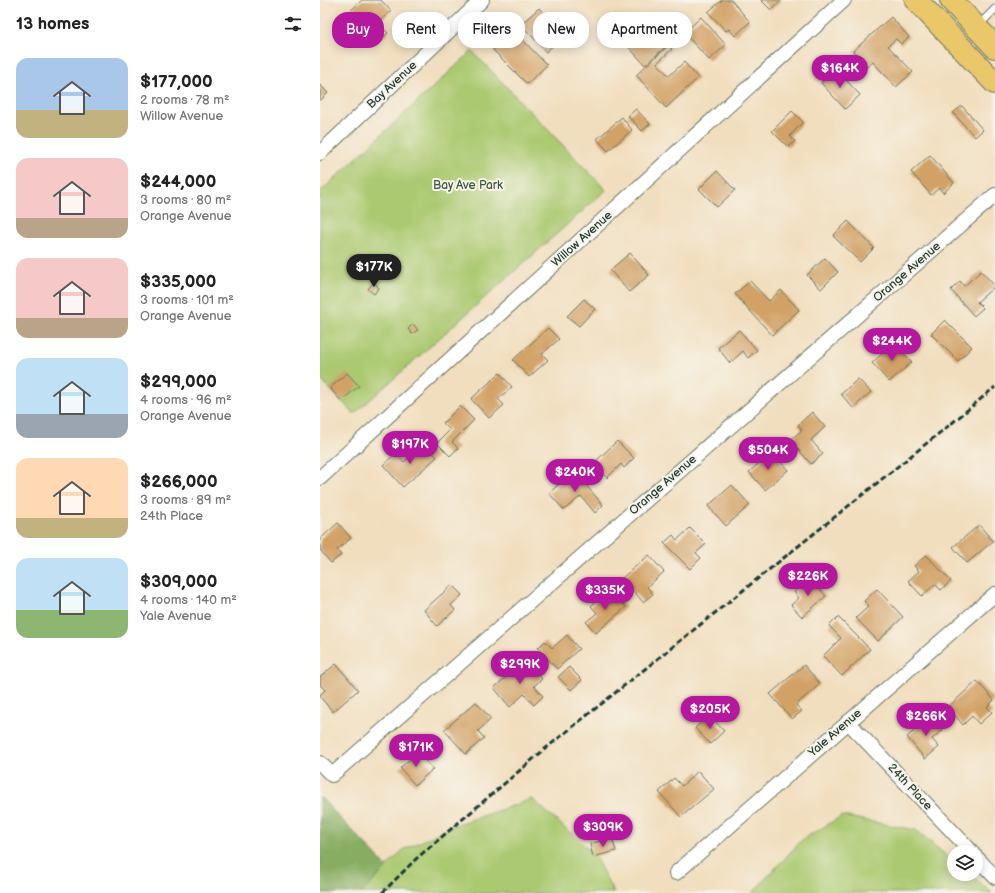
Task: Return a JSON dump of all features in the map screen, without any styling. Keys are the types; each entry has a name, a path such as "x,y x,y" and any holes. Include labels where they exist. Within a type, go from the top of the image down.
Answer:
{"main road":[{"path":"916,0 995,83"},
{"path":"951,0 995,47"}],"street":[{"name":"Bay Avenue","path":"320,153 482,0"},
{"name":"Willow Avenue","path":"320,478 844,0"},
{"name":"Orange Avenue","path":"320,763 332,776 995,195"},
{"name":"Yale Avenue","path":"676,873 995,594"},
{"name":"24th Place","path":"848,722 965,845"},
{"path":"983,864 995,877"}],"lane":[{"path":"977,27 995,9"}],"green space":[{"name":"Bay Ave Park","path":"472,51 606,190 354,414 320,379 320,192"},
{"path":"320,797 387,867 362,893 320,893"},
{"path":"532,799 593,853 614,893 362,893 403,850 455,825"},
{"path":"842,816 916,830 947,856 947,881 977,881 992,893 752,893 803,839"}],"building":[{"path":"362,0 381,0 391,11 384,17 384,12 349,12"},
{"path":"722,0 731,0 750,22 735,36 729,29 726,31 708,12"},
{"path":"761,0 782,0 771,10"},
{"path":"539,8 543,12 534,12"},
{"path":"533,13 533,37 525,28 525,20"},
{"path":"701,17 726,45 709,60 692,42 692,25"},
{"path":"891,17 909,37 901,44 896,39 888,46 913,72 896,87 873,62 867,67 853,51"},
{"path":"384,29 388,33 384,37"},
{"path":"525,42 547,65 527,84 493,50 495,48 525,48"},
{"path":"542,48 550,48 546,52"},
{"path":"630,48 664,48 645,65"},
{"path":"666,48 671,48 672,49 657,63 669,76 684,62 698,78 666,108 636,75"},
{"path":"836,69 860,95 845,109 821,83"},
{"path":"320,85 328,93 320,101"},
{"path":"962,106 983,130 975,137 953,113"},
{"path":"636,109 650,124 642,131 628,116"},
{"path":"792,111 803,122 790,136 795,141 788,147 772,131"},
{"path":"622,117 632,130 608,151 597,139"},
{"path":"930,155 954,183 943,193 939,188 931,195 911,172"},
{"path":"717,171 735,190 717,207 699,189"},
{"path":"848,221 874,248 860,262 833,236"},
{"path":"630,253 649,275 629,292 610,270"},
{"path":"825,258 838,272 821,289 807,275"},
{"path":"981,271 995,286 977,302 983,308 974,316 951,290 960,281 964,286"},
{"path":"750,281 769,301 781,290 799,310 772,335 735,294"},
{"path":"374,282 379,288 374,294 368,289"},
{"path":"584,299 595,309 579,326 567,316"},
{"path":"945,320 972,347 958,361 931,334"},
{"path":"413,324 418,330 412,334 408,329"},
{"path":"548,328 559,339 542,354 548,360 529,377 513,360"},
{"path":"739,330 757,350 748,358 743,351 730,363 718,348"},
{"path":"894,343 912,362 889,382 872,363"},
{"path":"347,373 359,386 341,401 330,388"},
{"path":"500,373 512,387 498,399 504,405 489,418 471,399"},
{"path":"858,379 871,392 853,408 841,394"},
{"path":"460,406 474,420 452,442 458,448 450,456 437,443 450,430 443,423"},
{"path":"812,412 825,427 811,440 823,454 811,464 790,440 802,430 798,425"},
{"path":"617,441 634,458 624,468 621,464 607,478 593,464"},
{"path":"424,443 437,457 403,487 383,465 395,454 404,462"},
{"path":"772,452 788,470 765,490 749,472"},
{"path":"574,471 603,505 595,513 581,496 564,510 549,493"},
{"path":"732,485 750,505 726,526 708,506"},
{"path":"338,523 351,538 337,550 341,555 331,563 320,550 320,539"},
{"path":"979,525 993,541 967,563 953,547"},
{"path":"690,528 706,544 696,553 701,558 690,569 664,543 673,535 677,540"},
{"path":"649,555 664,572 647,587 653,594 643,602 622,578"},
{"path":"926,555 951,581 941,590 935,584 922,596 908,581 919,571 914,566"},
{"path":"810,578 826,596 802,617 791,605 799,598 794,592"},
{"path":"452,585 462,595 451,605 455,610 437,626 424,610"},
{"path":"610,589 626,607 596,633 586,622 597,613 591,606"},
{"path":"877,589 903,617 878,641 856,618 869,606 864,601"},
{"path":"838,617 870,649 842,676 823,656 841,638 829,626"},
{"path":"567,635 579,649 557,669 538,648 545,641 552,648"},
{"path":"525,660 542,679 534,686 543,696 534,705 524,694 510,707 494,688"},
{"path":"336,664 358,690 333,712 320,697 325,690 320,685 320,677"},
{"path":"804,665 820,684 796,705 802,711 792,719 770,694"},
{"path":"569,667 582,680 571,690 558,677"},
{"path":"977,681 994,700 987,707 992,712 979,724 972,716 963,725 948,707"},
{"path":"476,702 491,719 478,731 484,738 466,754 444,730"},
{"path":"709,715 724,731 710,744 695,728"},
{"path":"932,716 943,730 932,739 939,747 925,759 907,737"},
{"path":"418,752 433,769 415,785 400,768"},
{"path":"698,771 714,789 681,817 659,792 674,778 682,786"},
{"path":"612,838 616,851 593,857 590,844"}],"railway":[{"path":"382,893 417,858 545,749 995,387"}]}
